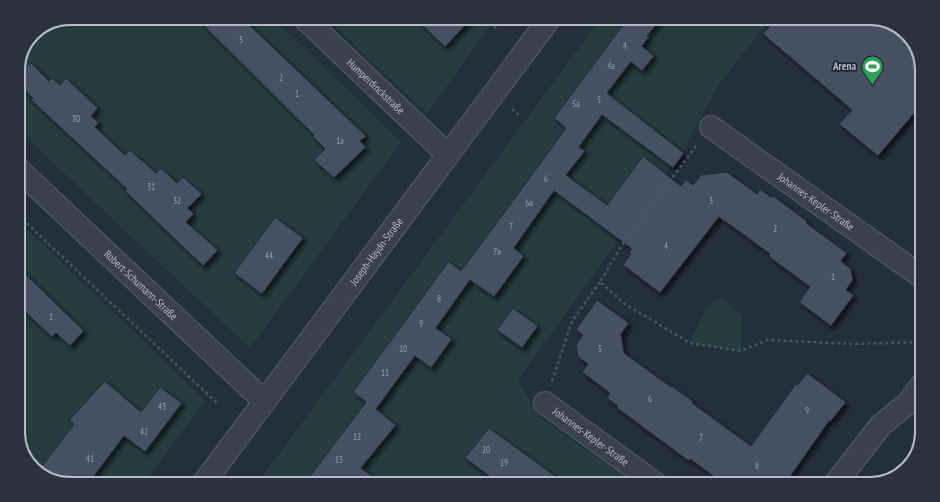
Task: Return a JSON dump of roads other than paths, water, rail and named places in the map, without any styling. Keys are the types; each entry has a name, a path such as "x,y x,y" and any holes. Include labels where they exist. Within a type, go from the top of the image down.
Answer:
{"street":[{"name":"Humperdinckstraße","path":"311,25 447,154"},
{"name":"Joseph-Haydn-Straße","path":"208,477 447,154 545,25"},
{"name":"Johannes-Kepler-Straße","path":"711,127 915,272"},
{"name":"Robert-Schumann-Straße","path":"25,176 264,401"},
{"path":"841,477 881,424 908,403 915,394"},
{"name":"Johannes-Kepler-Straße","path":"545,403 646,477"}],"place":[{"name":"Arena","path":"872,86"}]}
